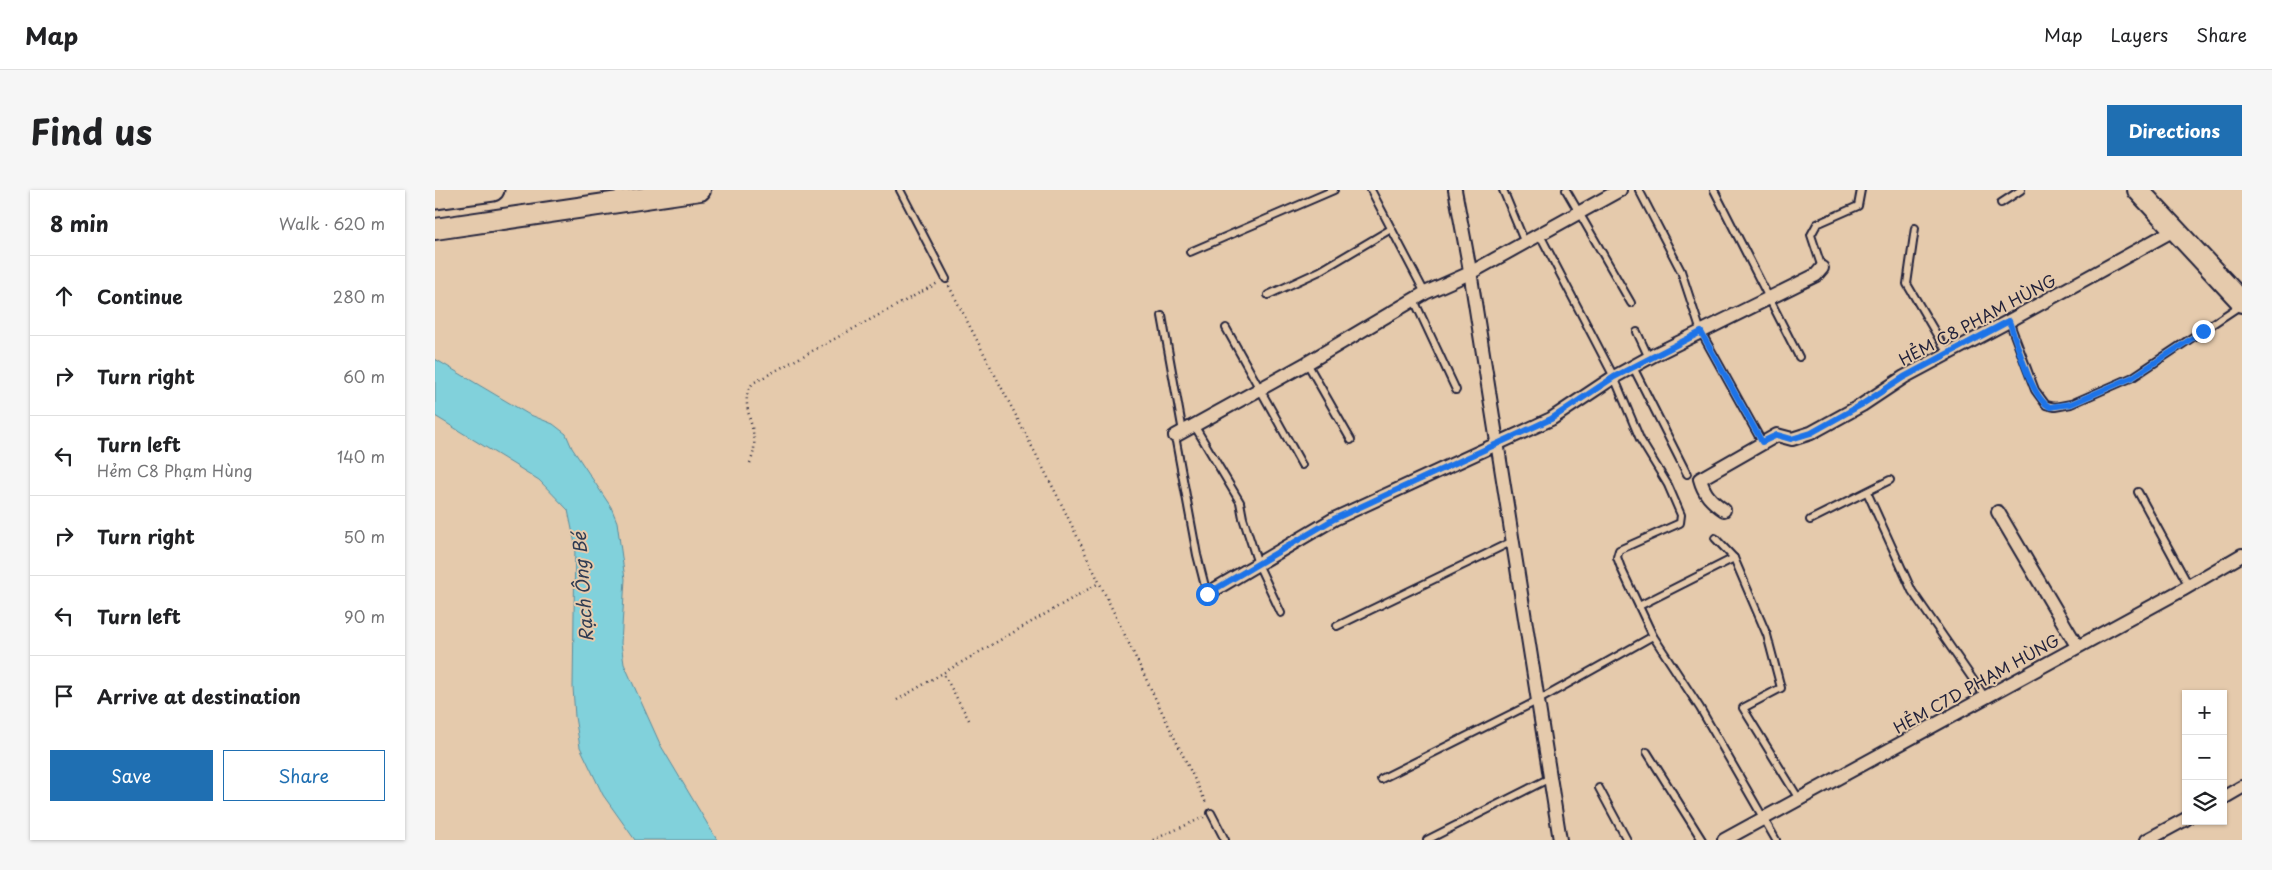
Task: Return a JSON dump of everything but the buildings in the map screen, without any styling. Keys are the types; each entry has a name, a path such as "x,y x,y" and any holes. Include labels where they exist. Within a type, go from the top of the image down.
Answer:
{"highway":[{"path":"435,198 493,190"}],"main road":[{"path":"435,229 701,190"},
{"path":"2138,190 2242,303"}],"street":[{"path":"1455,190 1539,700 1560,840"},
{"path":"1184,431 1307,363 1420,296 1470,273 1620,190"},
{"name":"HẺM C8 PHẠM HÙNG","path":"1724,510 1712,502 1706,495 1699,479 1777,435 1791,439 1811,433 1861,405 1904,377 2174,230"},
{"path":"1207,594 1334,519 1551,419 1614,377 1816,275 1822,268"},
{"path":"1997,512 2077,646"},
{"name":"HẺM C7D PHẠM HÙNG","path":"1724,840 2189,586 2242,555"},
{"path":"2227,796 2242,787"},
{"path":"2147,840 2182,821"}],"lane":[{"path":"900,190 946,279"},
{"path":"1190,252 1334,190"},
{"path":"1371,190 1391,229 1420,296 1456,390"},
{"path":"1503,190 1525,243"},
{"path":"1565,190 1631,303"},
{"path":"1639,190 1681,271 1701,332 1762,442"},
{"path":"1714,190 1799,357"},
{"path":"1822,268 1811,235 1817,224 1857,206 1861,190"},
{"path":"2001,203 2021,190"},
{"path":"1915,228 1907,284 1947,354"},
{"path":"1268,295 1320,272 1391,229"},
{"path":"1540,235 1614,377 1640,439 1668,485 1681,515 1680,523 1619,550 1617,554 1621,568 1653,636 1700,708 1775,840"},
{"path":"2009,321 2035,390 2046,405 2055,407 2071,404 2133,377 2242,303"},
{"path":"1162,316 1184,431 1197,555 1207,594"},
{"path":"1226,328 1302,465"},
{"path":"1637,332 1649,358"},
{"path":"1307,363 1351,440"},
{"path":"1633,367 1687,474"},
{"path":"1184,431 1240,502 1243,518 1258,564 1281,613"},
{"path":"1810,520 1890,480"},
{"path":"1867,492 1912,591 1985,696"},
{"path":"2138,492 2189,586"},
{"path":"1715,538 1734,558 1767,635 1781,688 1743,708 1799,799"},
{"path":"1337,626 1513,541"},
{"path":"1639,606 1734,558"},
{"path":"1381,779 1539,700 1653,636"},
{"path":"1647,752 1702,840"},
{"path":"1427,840 1550,778"},
{"path":"1599,788 1627,840"},
{"path":"1211,813 1225,840"}],"path":[{"path":"750,463 754,450 754,438 746,400 748,390 753,383 946,279 1060,501 1211,813 1153,840"},
{"path":"897,700 1099,583"},
{"path":"943,672 969,720"}],"water":[{"name":"Rạch Ông Bé","path":"435,359 528,414 553,424 566,434 572,448 611,507 617,522 625,579 621,643 624,664 661,746 717,840 635,840 603,795 580,747 575,717 573,687 575,544 568,510 539,480 435,416"}],"route":[{"path":"1207,594 1334,519 1551,419 1614,377 1701,332 1762,442 1777,435 1791,439 1811,433 1861,405 1904,377 2009,321 2035,390 2042,401 2050,407 2071,404 2133,377 2161,361 2203,331"}]}
